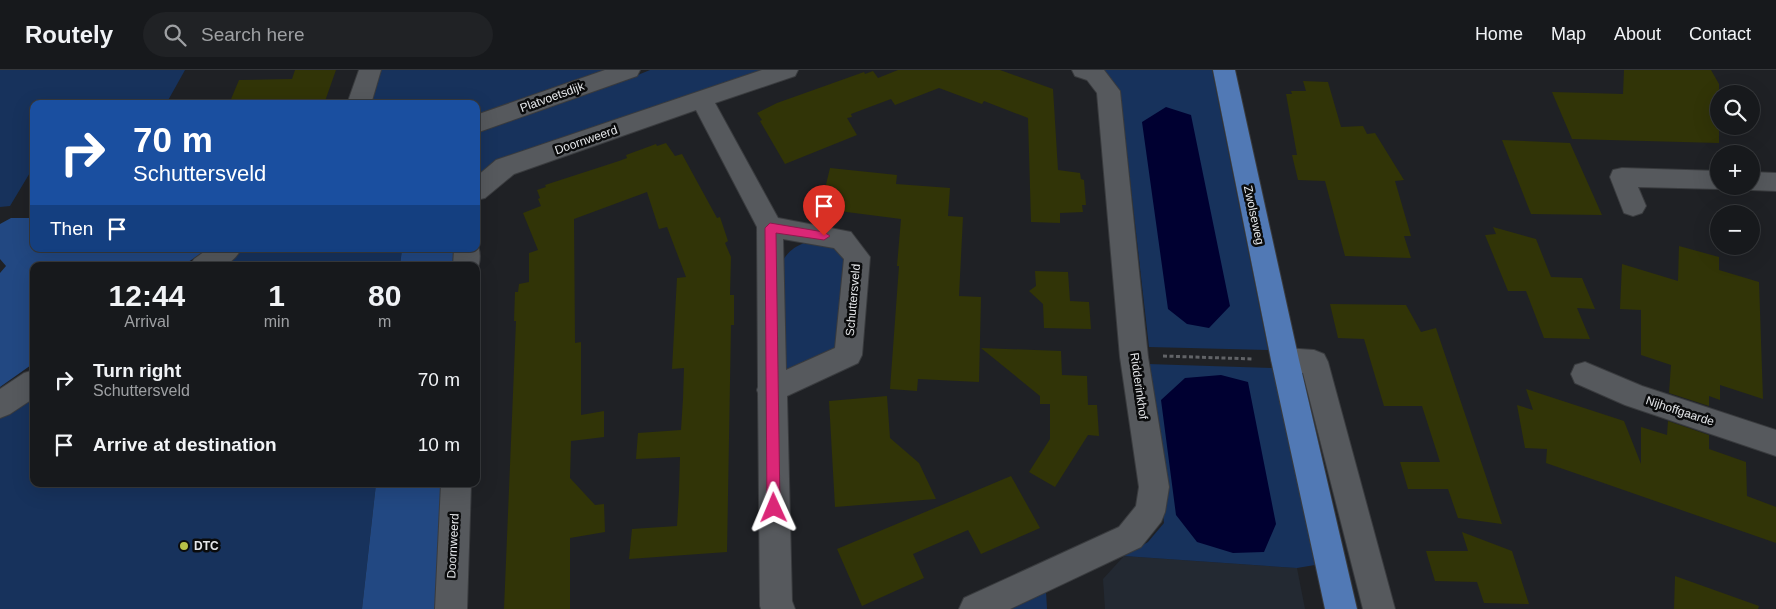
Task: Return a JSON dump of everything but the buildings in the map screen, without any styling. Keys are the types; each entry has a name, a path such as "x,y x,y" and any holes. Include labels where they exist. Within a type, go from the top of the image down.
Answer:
{"main road":[{"name":"Zwolseweg","path":"1224,70 1285,360 1341,609"}],"street":[{"path":"360,100 370,70"},
{"name":"Platvoetsdijk","path":"480,123 629,70"},
{"path":"779,609 776,606 771,390 770,228 702,100 787,70"},
{"name":"Ridderinkhof","path":"975,609 1130,537 1150,512 1154,486 1134,357 1108,91 1095,74 1083,70"},
{"name":"Doornweerd","path":"480,188 505,167 702,100"},
{"path":"1634,206 1622,177 1710,180"},
{"path":"1760,182 1776,182"},
{"name":"Schuttersveld","path":"770,228 842,239 857,257 848,355 771,390"},
{"path":"209,262 224,252"},
{"path":"1285,360 1314,362 1379,609"},
{"name":"Nijhoffgaarde","path":"1585,374 1635,396 1776,443"},
{"path":"0,405 30,385"},
{"name":"Doornweerd","path":"451,609 456,487"}],"path":[{"path":"1134,357 1285,360"}],"shaded area":[{"path":"0,70 185,70 168,100 30,100 30,173 10,206 0,207"},
{"path":"380,70 618,70 526,103 480,113 480,100 371,100"},
{"path":"650,70 775,70 480,174 480,128 618,83"},
{"path":"1104,70 1212,70 1268,350 1149,347 1120,91"},
{"path":"1166,107 1191,115 1230,306 1209,328 1187,324 1168,309 1142,122"},
{"path":"11,218 30,218 30,252 203,252 188,262 30,262 30,366 0,387 0,273 6,266 0,259 0,224"},
{"path":"807,242 820,242 830,245 838,250 846,260 840,343 831,352 783,373 779,267 790,252 797,246"},
{"path":"236,252 402,252 400,262 222,262"},
{"path":"402,252 458,252 457,262 400,262"},
{"path":"1148,364 1273,368 1315,565 1297,568 1124,556 1148,542 1164,523"},
{"path":"1221,375 1248,382 1276,524 1264,552 1233,553 1197,542 1176,515 1161,400 1185,378"},
{"name":"DTC","path":"30,391 30,487 376,487 362,609 0,609 0,413"},
{"path":"376,487 443,487 435,609 362,609"},
{"path":"1124,556 1297,568 1305,609 1105,609 1103,579"},
{"path":"1046,591 1047,609 1008,609"}],"place":[{"name":"DTC","path":"184,546"}],"route":[{"path":"774,508 770,228 824,236"}]}
